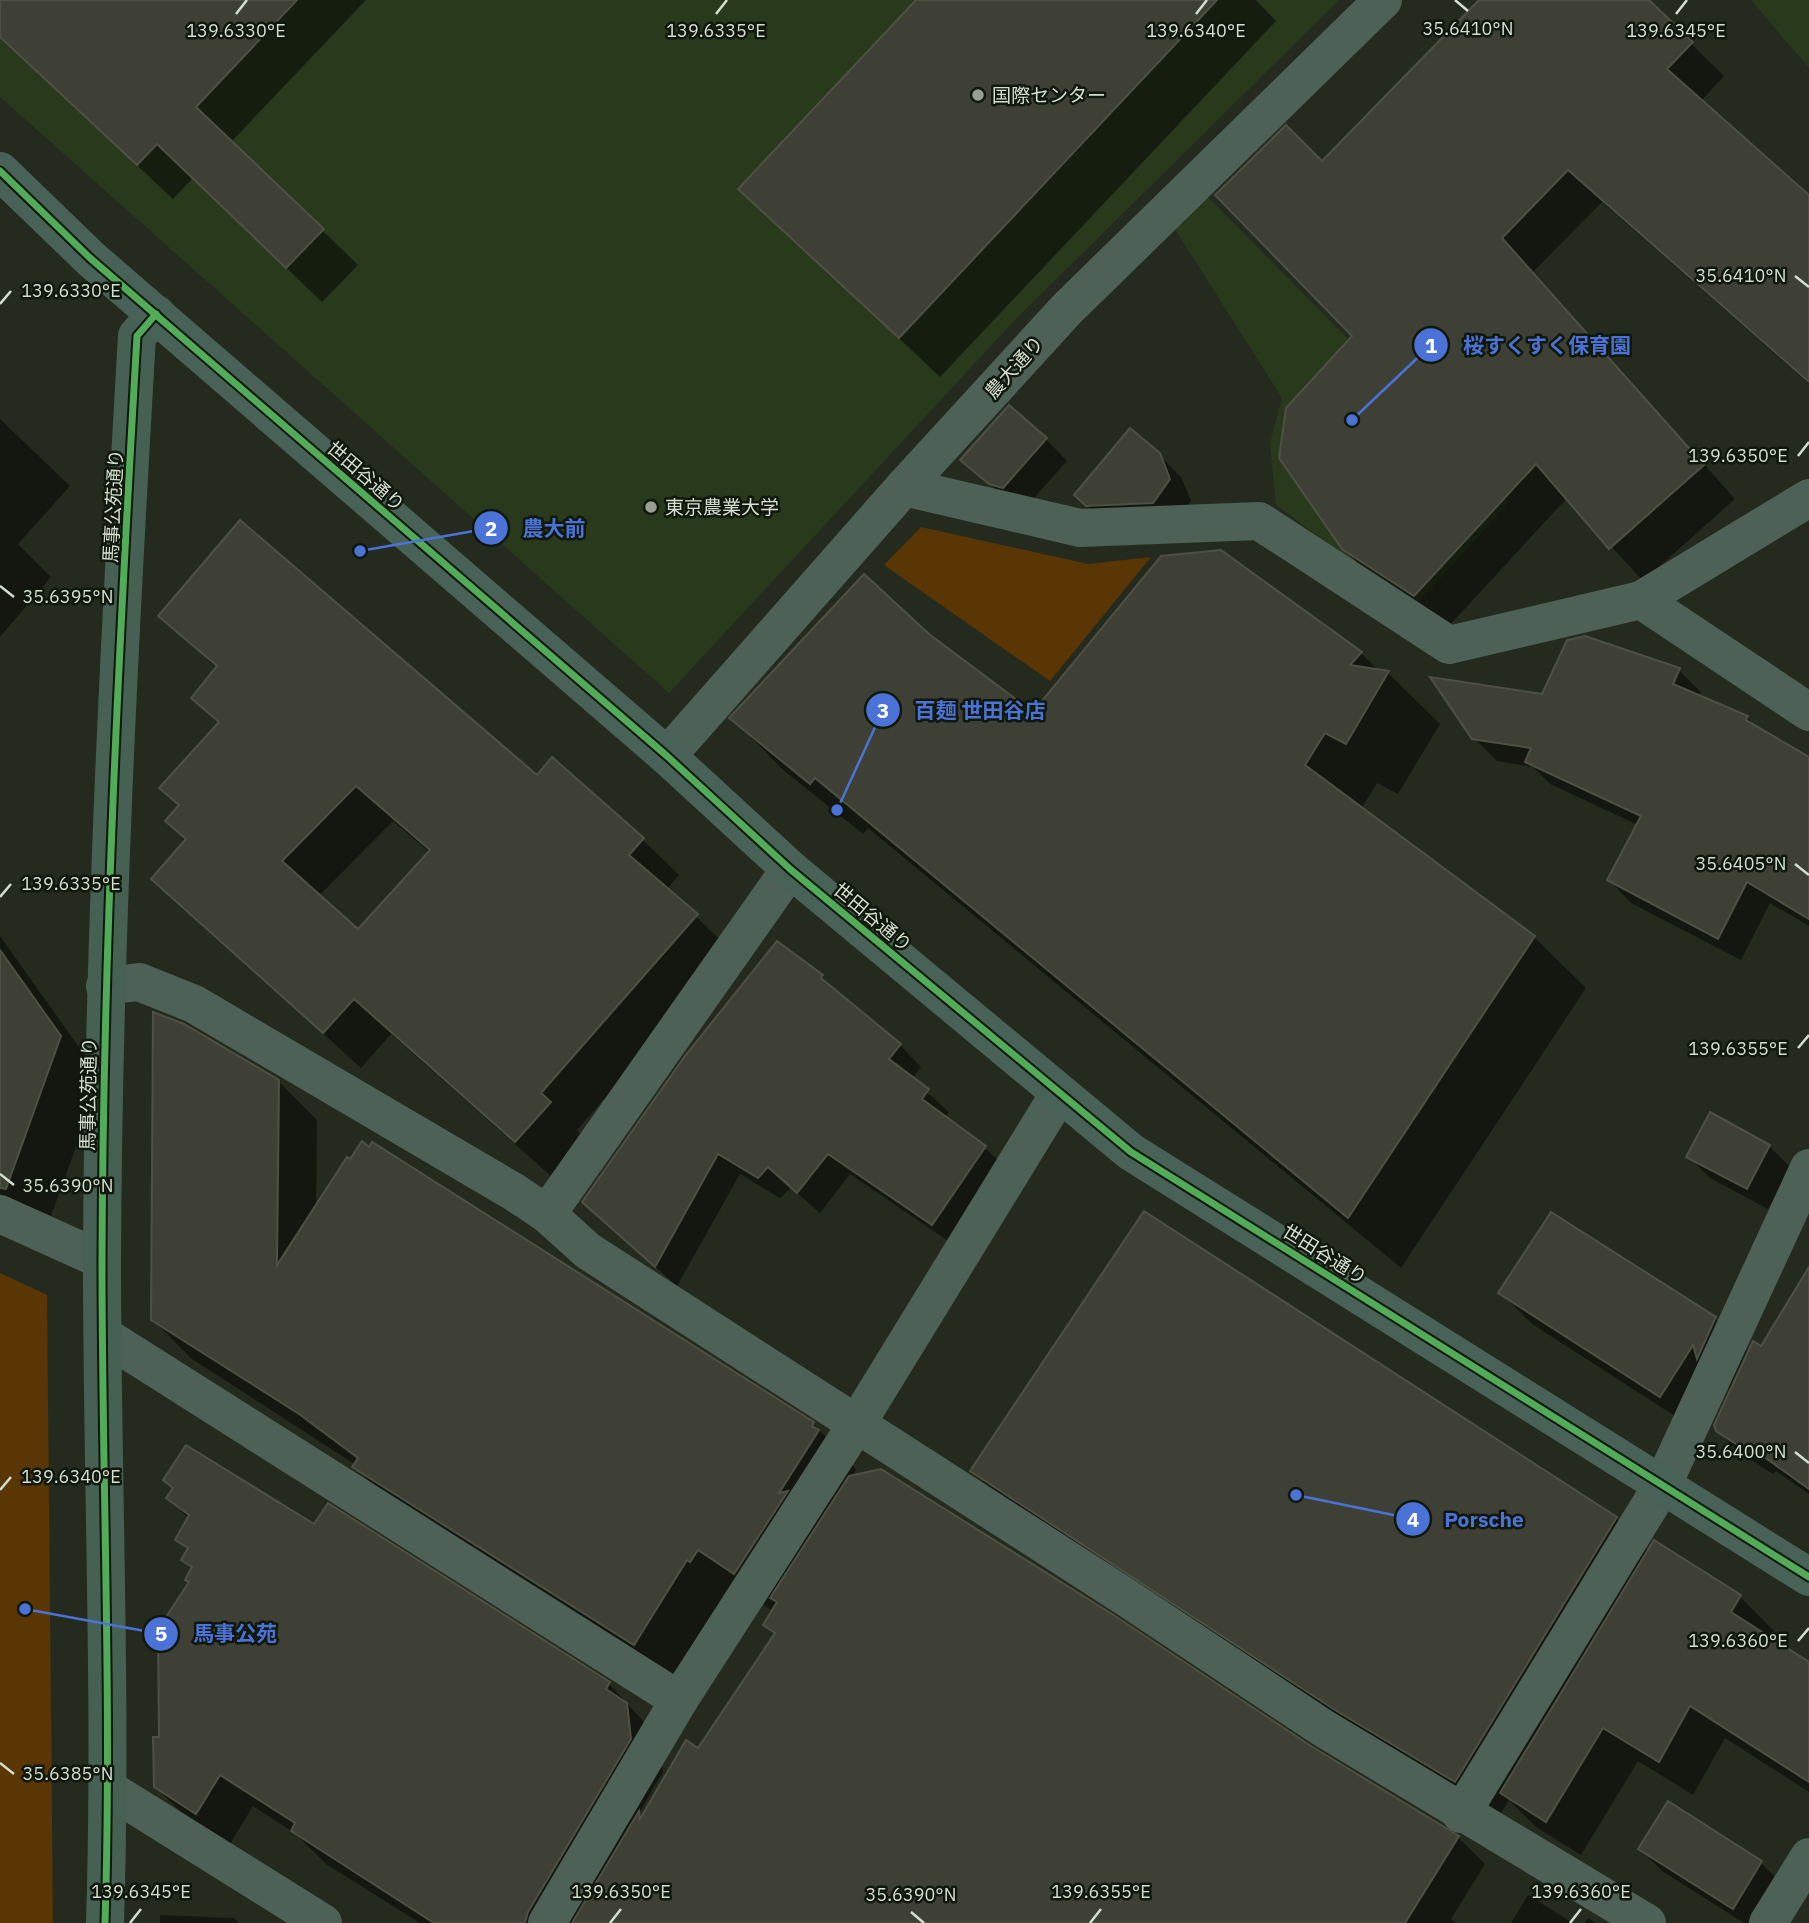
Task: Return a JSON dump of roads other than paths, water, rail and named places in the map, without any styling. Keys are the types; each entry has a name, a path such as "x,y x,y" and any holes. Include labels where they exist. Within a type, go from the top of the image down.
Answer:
{"main road":[{"name":"世田谷通り","path":"0,171 90,258 667,756 790,869 1131,1152 1809,1577"}],"street":[{"name":"農大通り","path":"667,756 904,487 1067,309 1383,0"},
{"name":"馬事公苑通り","path":"106,1923 110,1790 102,1260 105,986 137,337 156,314"},
{"path":"904,487 1080,528 1259,521 1449,645 1641,600 1794,507"},
{"path":"1641,600 1809,712"},
{"path":"547,1214 790,869"},
{"path":"105,986 139,982 194,1004 547,1214 588,1251 856,1425 1461,1814 1647,1923"},
{"path":"547,1923 678,1700 856,1425 1059,1094"},
{"path":"1461,1814 1663,1484 1809,1168"},
{"path":"0,1214 102,1260"},
{"path":"103,1335 678,1700"},
{"path":"110,1790 323,1923"},
{"path":"1768,1923 1809,1857"}],"place":[{"name":"国際センター","path":"978,95"},
{"name":"桜すくすく保育園","path":"1352,420"},
{"name":"東京農業大学","path":"651,507"},
{"name":"農大前","path":"360,551"},
{"name":"百麺 世田谷店","path":"837,810"},
{"name":"Porsche","path":"1296,1495"},
{"name":"馬事公苑","path":"25,1609"}]}
